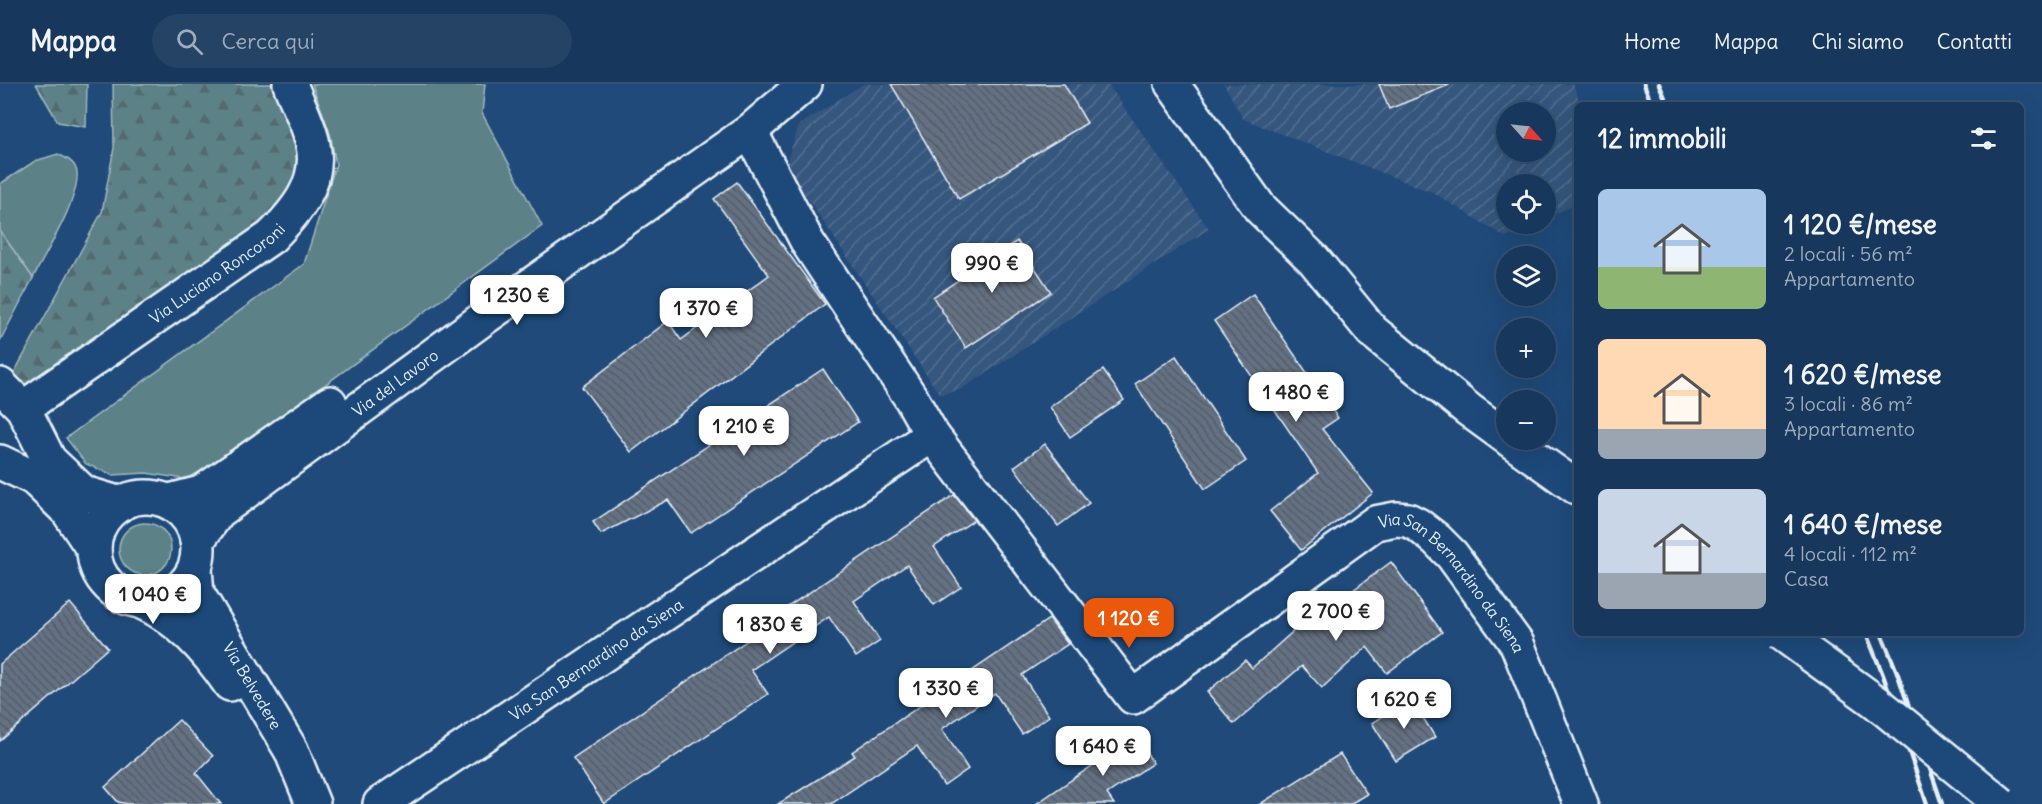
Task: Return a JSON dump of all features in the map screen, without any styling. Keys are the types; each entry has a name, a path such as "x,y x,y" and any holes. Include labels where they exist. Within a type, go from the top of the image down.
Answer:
{"street":[{"name":"Via Luciano Roncoroni","path":"28,418 271,237 292,215 307,193 315,168 314,144 290,84"},
{"name":"Via del Lavoro","path":"196,555 218,512 484,318 750,131 803,84"},
{"name":"Via del Lavoro","path":"170,501 201,493 473,303 740,111 803,84"},
{"path":"1172,84 1260,208 1314,260 1372,331 1496,430"},
{"name":"Via San Bernardino da Siena","path":"750,131 808,243 911,398 932,435 1133,697 1375,523 1396,519 1408,520 1419,525 1452,555 1517,644 1581,804"},
{"path":"0,385 28,418 49,460 84,493 121,504"},
{"path":"0,462 18,458 29,447 28,418"},
{"name":"Via San Bernardino da Siena","path":"380,804 932,435"},
{"path":"1524,450 1574,486"},
{"path":"0,462 34,478 68,511 94,550"},
{"path":"152,496 170,501 185,513 195,528 196,555 182,587 165,598 140,601 122,596 105,582 95,562 93,543 98,526 110,510 132,498 152,496"},
{"name":"Via Belvedere","path":"196,555 197,592 291,750 313,804"},
{"name":"Via Belvedere","path":"140,601 168,617 205,650 247,711 299,804"},
{"path":"1785,636 1876,702 2001,804"}],"shaded area":[{"path":"863,84 1108,84 1209,229 960,390 940,395 793,177 788,157 799,125"},
{"path":"1224,84 1573,84 1580,102 1574,102 1574,205 1556,214 1556,174 1496,174 1496,231 1434,193 1243,119"}],"green space":[{"path":"36,84 87,84 86,127 58,122"},
{"path":"113,84 273,84 297,141 299,155 294,181 281,204 253,234 27,390 14,373 102,212 114,148"},
{"path":"312,84 485,84 482,113 542,226 218,463 185,479 146,473 113,475 86,464 66,438 304,264 336,164 330,133"},
{"path":"58,154 75,166 76,184 67,211 33,278 0,231 0,184 35,161"},
{"path":"0,231 33,278 0,341"},
{"path":"145,523 155,525 163,531 169,539 171,549 169,559 163,567 155,573 145,575 135,573 127,567 121,559 119,549 121,539 127,531 135,525"}],"building":[{"path":"891,84 1064,84 1087,123 959,199"},
{"path":"1379,84 1449,84 1449,85 1389,109"},
{"path":"737,182 825,304 631,452 582,387 668,321 681,340 769,275 714,199"},
{"path":"1017,241 1051,292 966,348 933,297"},
{"path":"1253,294 1338,418 1322,429 1373,493 1301,550 1270,511 1318,473 1214,321"},
{"path":"1176,356 1246,461 1205,489 1135,384"},
{"path":"823,369 858,422 691,533 668,500 601,534 593,522"},
{"path":"1103,370 1124,400 1070,437 1050,407"},
{"path":"1045,444 1089,503 1058,526 1014,467"},
{"path":"954,495 974,520 934,547 961,587 934,605 907,565 854,601 880,641 856,657 829,617 751,670 768,694 604,804 573,758 767,627 764,623"},
{"path":"1391,562 1442,632 1387,673 1367,647 1322,688 1302,666 1234,724 1207,692 1245,660 1252,668 1308,618 1311,621"},
{"path":"70,603 108,648 0,741 0,664"},
{"path":"1049,619 1068,644 1022,675 1049,716 1022,734 995,693 942,729 968,769 944,786 917,746 831,804 778,804 855,756 852,752"},
{"path":"1411,698 1435,737 1396,761 1372,723"},
{"path":"179,720 213,756 196,773 221,804 128,804 118,802 105,787"},
{"path":"1136,736 1153,763 1107,794 1114,804 1036,804"},
{"path":"1340,754 1367,794 1350,804 1260,804"}],"railway":[{"path":"1644,84 1651,102"},
{"path":"1659,84 1667,102"},
{"path":"1867,636 1927,804"},
{"path":"1882,636 1897,672 1942,804"}]}
